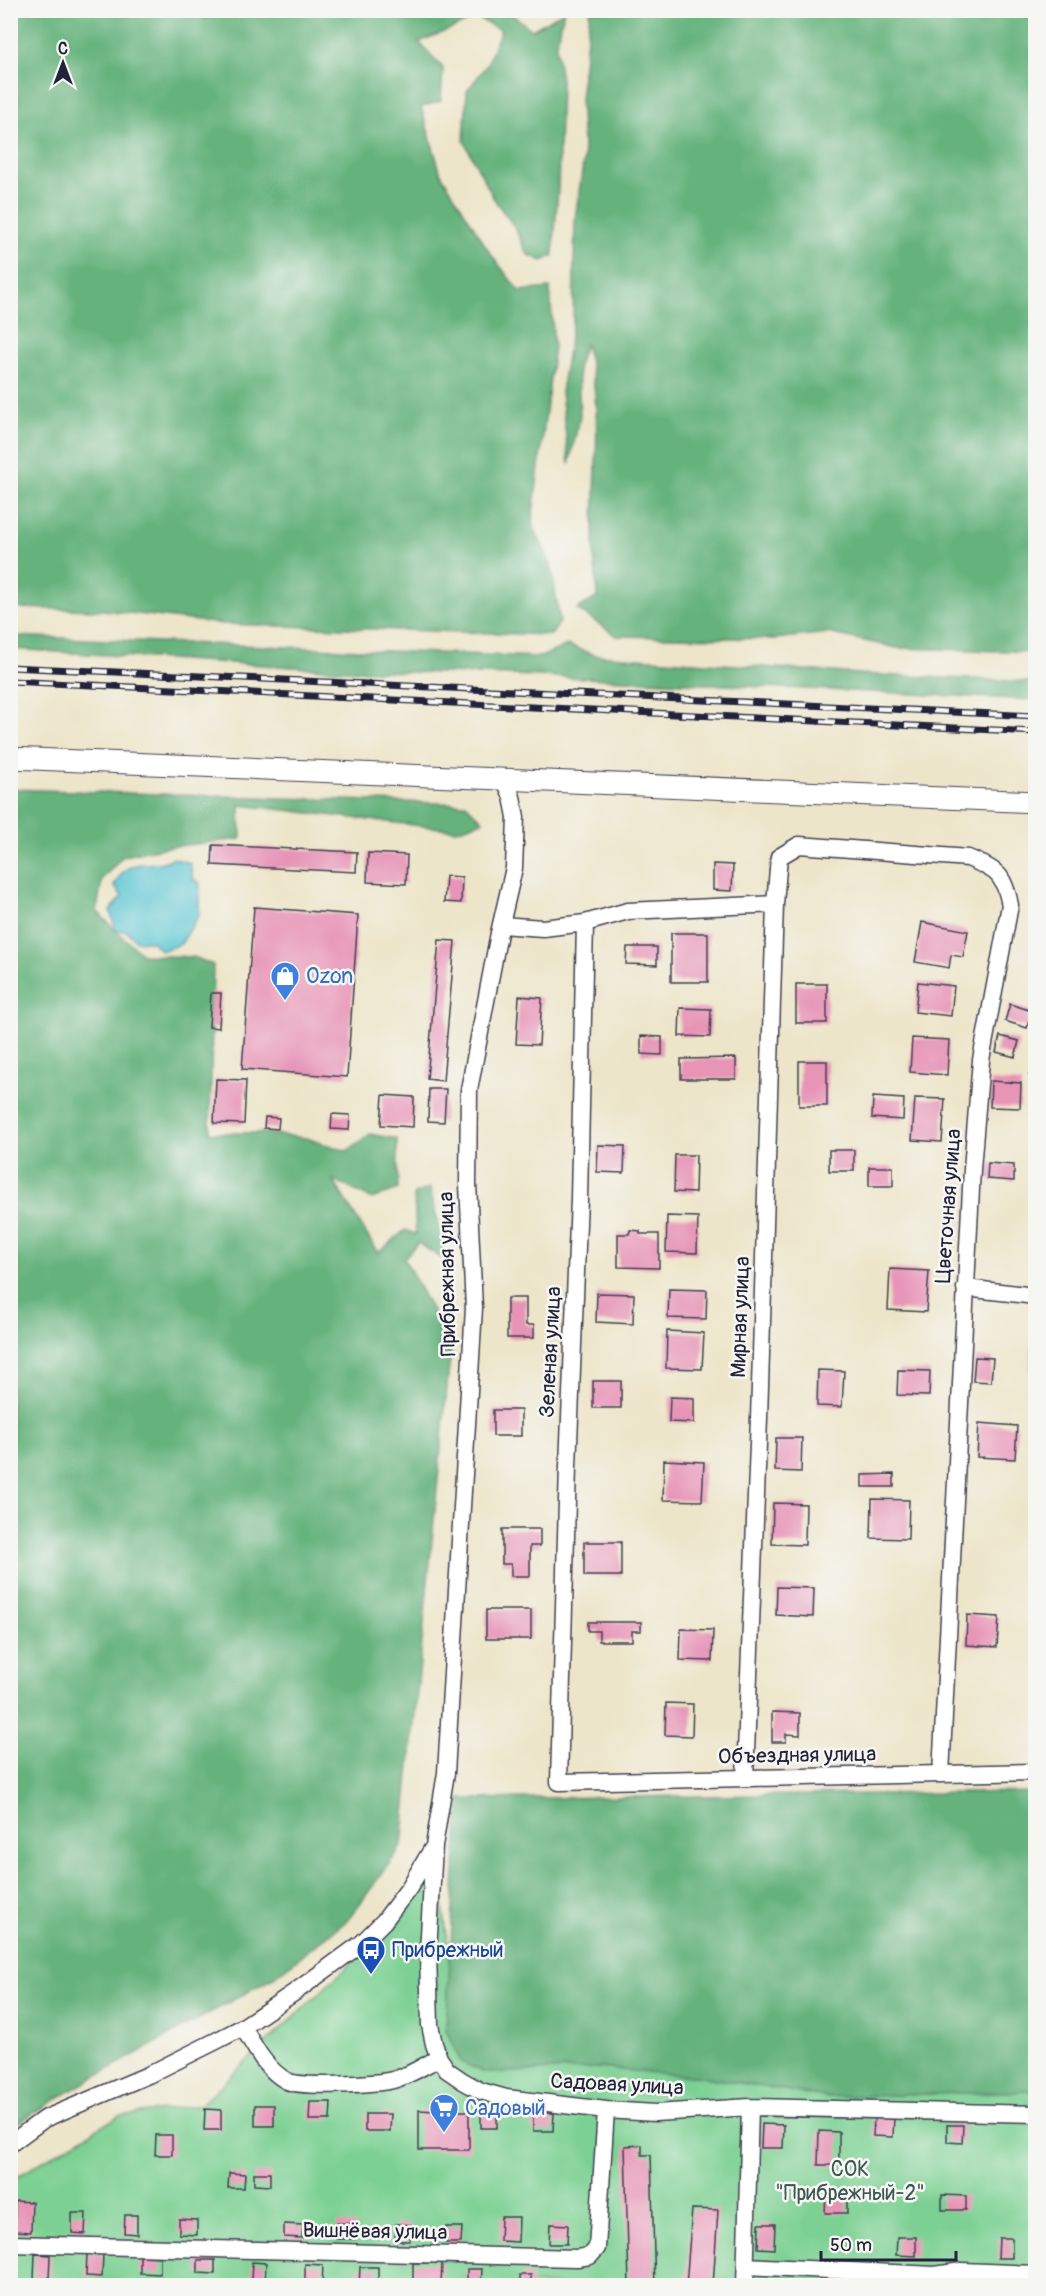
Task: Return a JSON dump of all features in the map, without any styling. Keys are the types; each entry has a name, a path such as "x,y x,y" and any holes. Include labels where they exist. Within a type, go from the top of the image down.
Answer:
{"street":[{"path":"10,758 1035,802"},
{"name":"Прибрежная улица","path":"434,1845 446,1773 474,1308 468,1184 470,1090 514,868 516,847 516,817 512,797 505,780"},
{"name":"Цветочная улица","path":"779,857 799,845 968,858 992,868 1006,886 1010,905 981,1059 965,1288 941,1774"},
{"name":"Мирная улица","path":"745,1778 760,1406 775,904 779,857"},
{"path":"501,925 543,928 585,923 628,911 775,904"},
{"name":"Зеленая улица","path":"559,1782 568,1466 579,1199 585,923"},
{"path":"965,1288 1035,1296"},
{"name":"Объездная улица","path":"559,1782 1035,1772"},
{"path":"243,2027 266,2064 287,2081 309,2084 395,2080 439,2058 430,2025 429,1953 434,1845"},
{"path":"10,2144 44,2120 148,2075 243,2027 295,1992 362,1942 384,1921 409,1888 434,1845"},
{"name":"Садовая улица","path":"439,2058 447,2070 463,2081 489,2093 506,2098 606,2110 655,2113 750,2107 1035,2114"},
{"path":"746,2286 750,2107"},
{"name":"Вишнёвая улица","path":"10,2244 577,2258 590,2256 597,2248 606,2110"},
{"path":"746,2266 935,2275 962,2271 1035,2274"}],"green space":[{"path":"201,10 206,19 211,10 515,11 512,14 532,30 564,11 556,47 561,80 558,190 553,256 542,261 527,254 515,228 494,199 464,141 467,91 487,65 501,30 477,18 419,42 443,68 441,101 421,107 441,174 490,253 519,291 550,288 554,347 532,523 551,565 560,622 551,635 224,624 103,610 11,608 11,11"},
{"path":"590,11 1035,11 1035,652 897,648 828,633 775,639 617,636 577,609 598,597 594,542 597,442 595,392 585,344 578,365 580,416 569,464 561,392 573,320 575,219 584,158 580,99"},
{"path":"11,636 541,657 567,645 595,655 860,674 1035,682 1035,700 540,676 340,670 11,649"},
{"path":"11,789 466,804 483,821 457,830 240,805 241,839 168,847 123,856 102,879 97,911 144,955 194,957 213,965 210,1133 264,1133 306,1138 347,1151 370,1134 397,1139 398,1189 372,1199 333,1180 378,1253 405,1230 416,1234 414,1194 430,1188 446,1261 418,1243 404,1258 451,1347 402,1846 348,1920 271,1979 80,2085 11,2127"},
{"path":"1035,1792 1035,2091 826,2097 704,2077 599,2068 485,2073 461,2062 446,2030 459,1799"},
{"name":"СОК \"Прибрежный-2\"","path":"437,1855 461,2049 1035,2087 1035,2285 11,2285 10,2181 119,2116 200,2105 378,1938"}],"water":[{"path":"173,858 190,863 193,879 200,883 199,915 181,944 161,951 152,941 136,941 127,931 116,931 110,911 122,896 114,886 120,875 127,869 134,865 164,862"}],"building":[{"path":"213,845 357,852 356,872 212,865"},
{"path":"368,853 407,855 406,884 367,882"},
{"path":"713,864 733,865 732,891 713,890"},
{"path":"446,876 462,877 461,903 444,902"},
{"path":"254,907 358,915 347,1077 242,1069"},
{"path":"922,922 968,931 963,957 951,955 949,968 915,962"},
{"path":"671,933 708,933 708,982 671,982"},
{"path":"439,940 455,941 443,1081 427,1079"},
{"path":"627,947 657,947 657,965 626,964"},
{"path":"918,982 954,986 951,1016 915,1012"},
{"path":"796,984 827,984 827,1023 796,1023"},
{"path":"211,993 221,993 219,1028 209,1027"},
{"path":"519,996 542,998 539,1045 516,1044"},
{"path":"1010,1004 1032,1011 1027,1028 1005,1021"},
{"path":"680,1008 711,1009 710,1037 679,1036"},
{"path":"641,1036 662,1037 662,1055 641,1054"},
{"path":"1000,1036 1019,1041 1015,1057 996,1052"},
{"path":"912,1038 949,1040 947,1075 910,1072"},
{"path":"736,1058 736,1079 681,1079 681,1059"},
{"path":"1033,1058 1036,1058 1036,1076 1029,1075"},
{"path":"799,1061 827,1061 827,1106 799,1106"},
{"path":"216,1079 246,1080 244,1124 214,1123"},
{"path":"991,1081 1021,1083 1020,1108 990,1107"},
{"path":"429,1089 446,1089 444,1122 428,1121"},
{"path":"383,1095 414,1097 413,1127 381,1125"},
{"path":"873,1097 904,1099 903,1120 872,1118"},
{"path":"915,1098 945,1099 942,1142 912,1140"},
{"path":"332,1114 350,1115 349,1130 331,1129"},
{"path":"265,1117 279,1118 278,1129 264,1128"},
{"path":"598,1145 625,1146 624,1173 597,1172"},
{"path":"829,1150 854,1150 854,1171 829,1171"},
{"path":"675,1155 696,1155 695,1193 674,1192"},
{"path":"988,1163 1014,1165 1014,1181 987,1179"},
{"path":"869,1167 893,1167 893,1186 869,1186"},
{"path":"667,1216 698,1217 697,1253 666,1252"},
{"path":"630,1230 640,1231 640,1234 659,1234 659,1268 618,1267 618,1234 629,1234"},
{"path":"890,1269 929,1271 926,1312 888,1310"},
{"path":"669,1289 707,1290 706,1319 668,1318"},
{"path":"597,1293 634,1294 633,1324 596,1322"},
{"path":"507,1298 526,1298 526,1325 534,1325 534,1338 507,1338"},
{"path":"667,1331 704,1333 702,1369 666,1368"},
{"path":"1032,1343 1036,1343 1036,1374 1030,1374"},
{"path":"975,1357 993,1358 991,1382 973,1381"},
{"path":"818,1370 844,1371 842,1407 817,1406"},
{"path":"898,1370 930,1371 929,1396 897,1395"},
{"path":"593,1381 621,1381 621,1408 593,1408"},
{"path":"670,1397 694,1398 694,1423 669,1422"},
{"path":"493,1410 521,1410 521,1436 493,1436"},
{"path":"979,1423 1017,1426 1015,1459 977,1457"},
{"path":"776,1438 802,1438 801,1472 775,1471"},
{"path":"664,1460 704,1462 702,1501 663,1500"},
{"path":"894,1474 894,1487 862,1487 862,1475"},
{"path":"872,1499 909,1500 908,1539 871,1538"},
{"path":"773,1503 806,1504 805,1545 772,1544"},
{"path":"502,1529 540,1529 540,1546 530,1546 530,1576 511,1576 511,1564 502,1564"},
{"path":"584,1542 621,1542 621,1576 584,1576"},
{"path":"777,1587 814,1588 813,1617 776,1615"},
{"path":"486,1610 531,1610 531,1639 486,1639"},
{"path":"967,1615 999,1617 997,1647 966,1645"},
{"path":"588,1622 641,1622 641,1631 632,1631 632,1641 599,1641 599,1631 588,1631"},
{"path":"681,1629 713,1630 712,1661 680,1660"},
{"path":"666,1703 693,1704 692,1736 665,1735"},
{"path":"772,1712 800,1713 800,1735 786,1734 786,1742 772,1742"},
{"path":"310,2102 331,2102 330,2120 309,2120"},
{"path":"255,2105 274,2105 274,2126 255,2126"},
{"path":"205,2109 221,2110 221,2130 204,2130"},
{"name":"Садовый","path":"419,2110 435,2111 435,2117 453,2117 453,2111 469,2111 469,2150 419,2150"},
{"path":"533,2113 554,2113 553,2131 533,2131"},
{"path":"365,2114 391,2114 390,2131 365,2131"},
{"path":"481,2115 497,2115 497,2128 481,2128"},
{"path":"874,2116 894,2117 893,2137 873,2136"},
{"path":"762,2124 784,2125 783,2148 761,2148"},
{"path":"947,2125 963,2125 962,2143 947,2142"},
{"path":"819,2131 839,2132 839,2165 818,2165"},
{"path":"156,2135 172,2135 172,2155 155,2155"},
{"path":"642,2145 642,2155 651,2155 655,2286 629,2286 625,2146"},
{"path":"229,2173 245,2174 244,2188 228,2188"},
{"path":"254,2173 270,2173 270,2186 254,2185"},
{"path":"826,2190 847,2191 847,2213 825,2213"},
{"path":"942,2195 966,2196 966,2210 942,2210"},
{"path":"15,2201 32,2202 31,2232 15,2231"},
{"path":"692,2209 718,2210 713,2286 686,2286"},
{"path":"72,2213 86,2213 85,2234 72,2233"},
{"path":"125,2215 137,2215 137,2234 124,2233"},
{"path":"501,2217 519,2217 518,2242 500,2241"},
{"path":"179,2219 197,2220 197,2235 179,2234"},
{"path":"337,2223 355,2224 355,2239 336,2239"},
{"path":"284,2224 303,2225 302,2238 284,2237"},
{"path":"396,2224 411,2225 410,2241 395,2241"},
{"path":"550,2224 568,2225 567,2244 549,2244"},
{"path":"759,2224 775,2224 774,2249 758,2248"},
{"path":"446,2227 462,2227 461,2243 446,2243"},
{"path":"897,2237 916,2237 916,2256 896,2255"},
{"path":"999,2238 1012,2238 1012,2258 998,2258"},
{"path":"87,2253 103,2254 102,2277 86,2276"},
{"path":"35,2254 50,2255 49,2280 34,2279"},
{"path":"140,2256 160,2257 160,2274 140,2273"},
{"path":"198,2260 215,2260 215,2274 198,2273"},
{"path":"252,2262 266,2263 265,2280 251,2280"},
{"path":"413,2263 442,2263 441,2286 413,2286"},
{"path":"305,2264 323,2265 322,2286 305,2286"},
{"path":"360,2267 378,2267 378,2286 359,2286"},
{"path":"467,2269 482,2269 481,2286 467,2286"},
{"path":"520,2275 531,2275 531,2286 520,2286"},
{"path":"814,2283 834,2284 834,2286 814,2286"},
{"path":"949,2283 979,2284 979,2286 949,2286"}],"railway":[{"path":"10,667 1036,716"},
{"path":"10,681 1036,732"}],"place":[{"name":"Ozon","path":"285,1002"},
{"name":"Прибрежный","path":"371,1976"},
{"name":"Садовый","path":"444,2134"}]}
